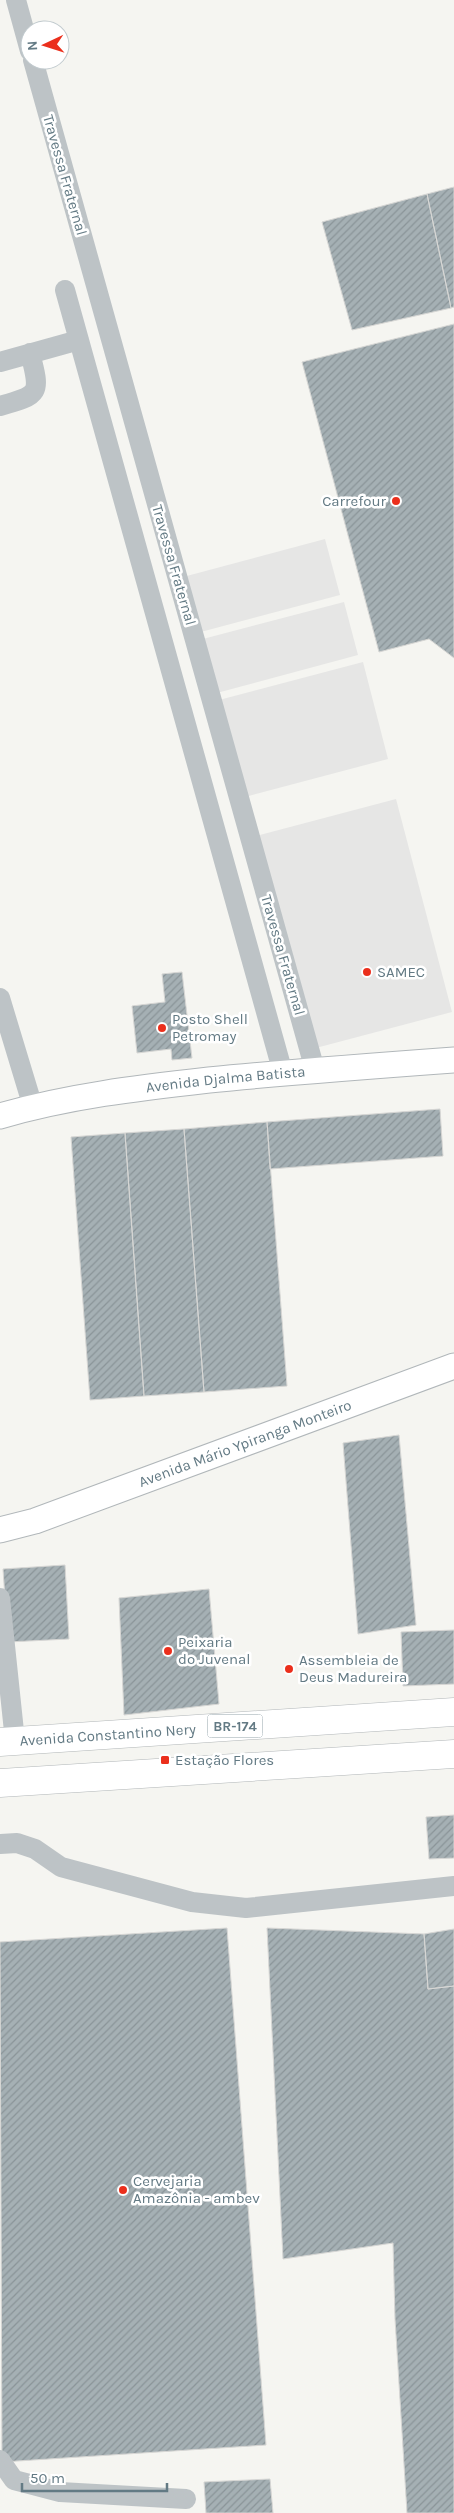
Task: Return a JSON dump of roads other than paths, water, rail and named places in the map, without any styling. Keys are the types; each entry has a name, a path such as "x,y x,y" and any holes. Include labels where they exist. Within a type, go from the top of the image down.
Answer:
{"highway":[{"name":"Avenida Constantino Nery","path":"8,1741 454,1712"},
{"path":"0,1783 454,1754"}],"main road":[{"name":"Avenida Djalma Batista","path":"0,1116 113,1090 315,1070 454,1060"},
{"name":"Avenida Mário Ypiranga Monteiro","path":"0,1530 35,1520 454,1366"},
{"name":"Avenida Mário Ypiranga Monteiro","path":"0,1539 35,1520"}],"street":[{"path":"16,0 21,20"},
{"name":"Travessa Fraternal","path":"35,70 315,1070"},
{"path":"66,290 283,1073"},
{"path":"0,362 79,340"},
{"path":"0,406 29,398 34,392 37,377 30,354"},
{"path":"0,998 34,1107"},
{"path":"0,1598 8,1741"},
{"path":"0,1844 17,1843 35,1849 61,1867 192,1902 246,1908 454,1886"},
{"path":"0,2460 14,2480 60,2492 186,2499"}],"place":[{"name":"Carrefour","path":"396,501"},
{"name":"SAMEC","path":"367,972"},
{"name":"Posto Shell Petromay","path":"162,1028"},
{"name":"Peixaria do Juvenal","path":"168,1651"},
{"name":"Assembleia de Deus Madureira","path":"289,1669"},
{"name":"Estação Flores","path":"165,1760"},
{"name":"Cervejaria Amazônia - ambev","path":"123,2190"}]}
